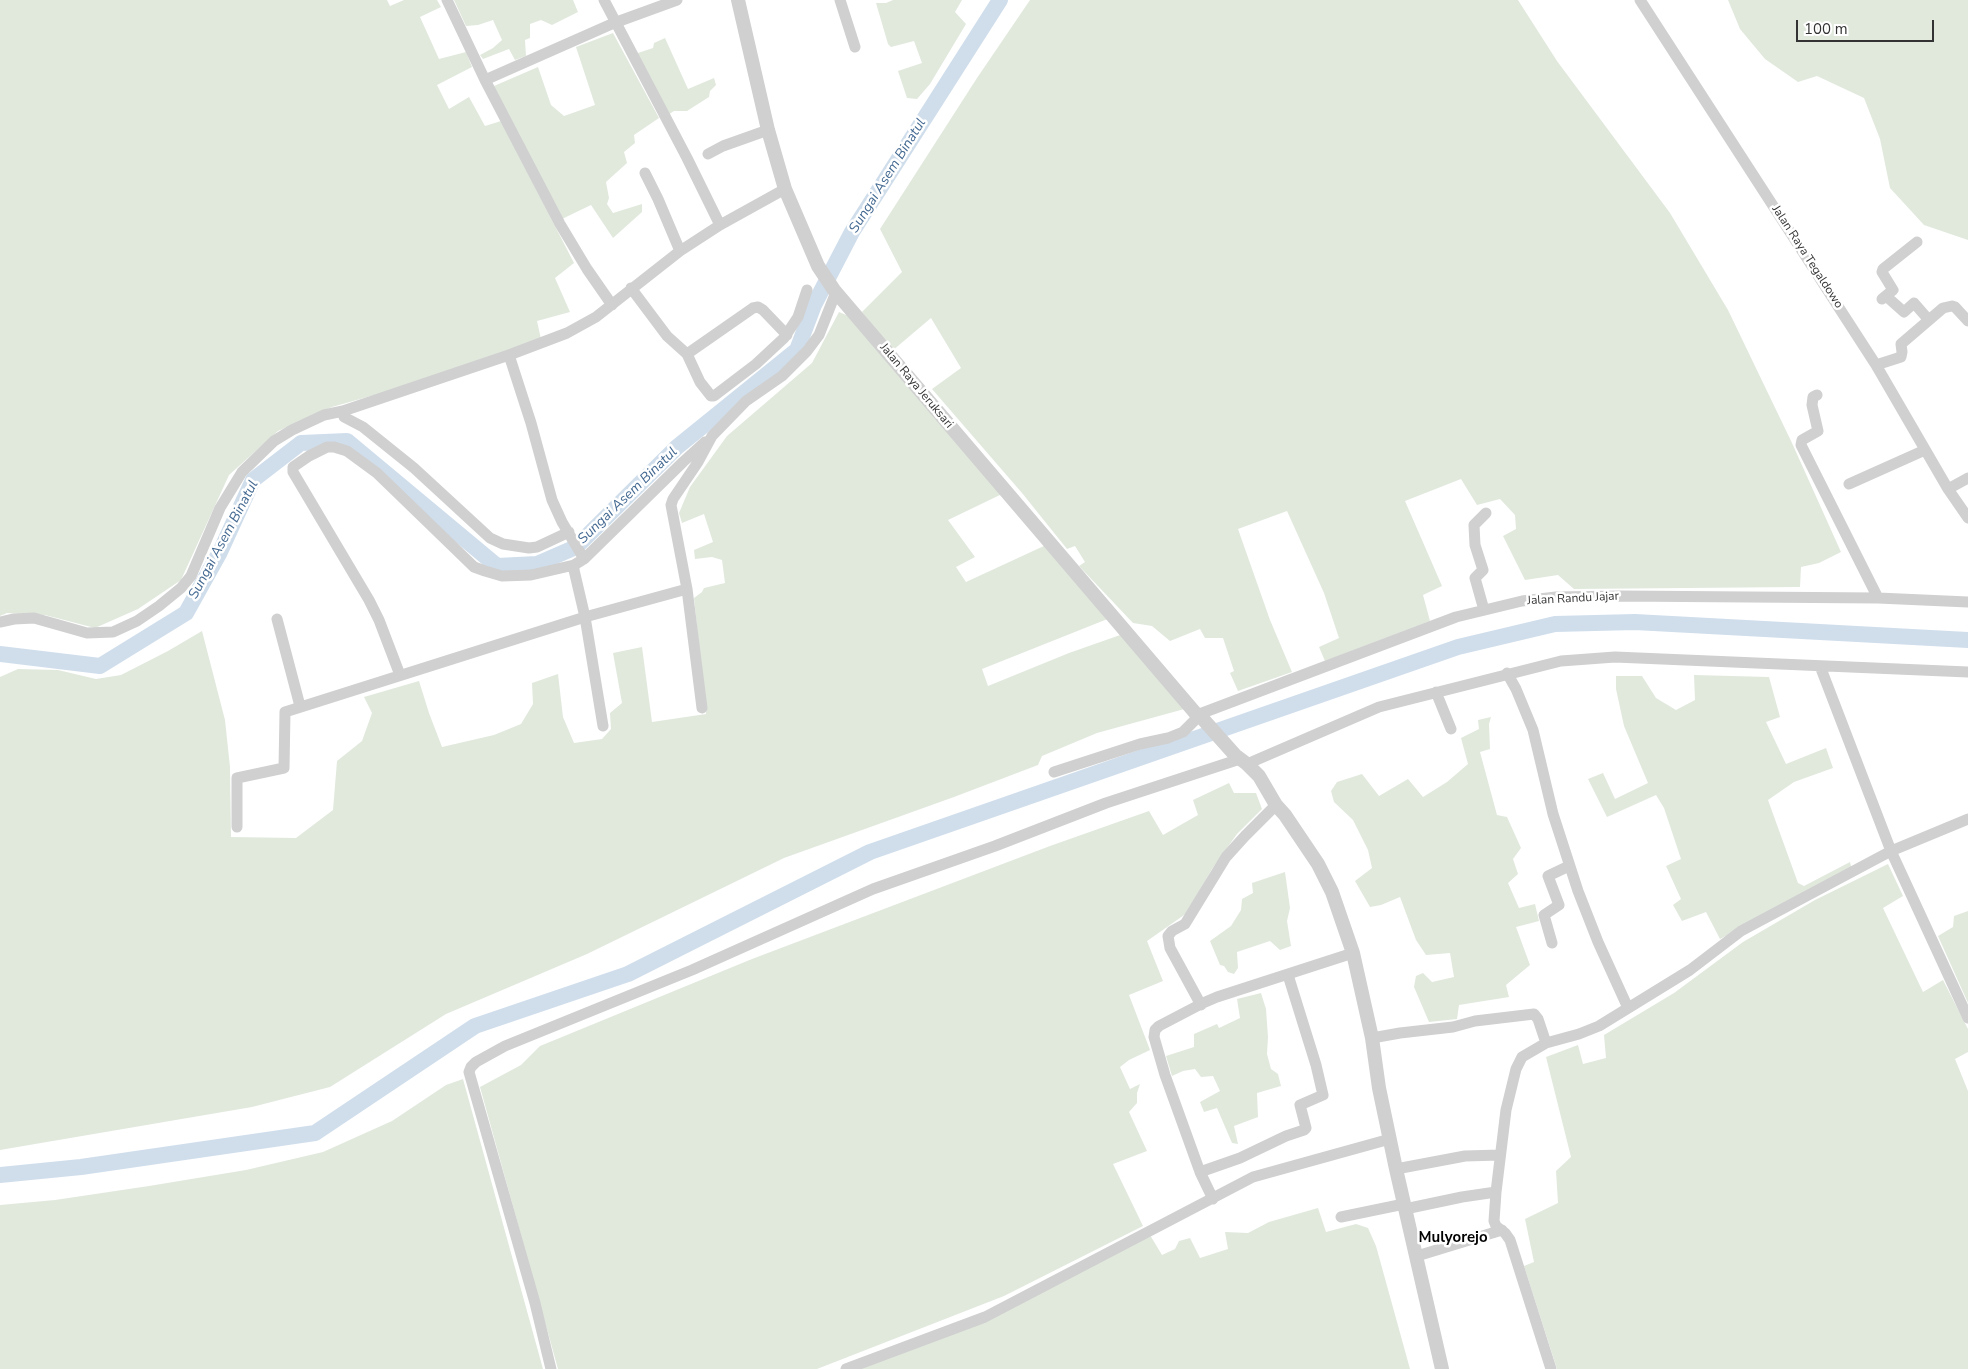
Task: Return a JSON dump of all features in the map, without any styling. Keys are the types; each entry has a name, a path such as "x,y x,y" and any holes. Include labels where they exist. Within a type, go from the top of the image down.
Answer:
{"street":[{"path":"447,0 485,80 560,224 586,270 612,305"},
{"path":"604,0 614,23 687,158 720,225"},
{"path":"485,80 614,23 677,0"},
{"name":"Jalan Raya Jeruksari","path":"738,0 768,130 785,189 818,266 835,291 1200,716 1259,776 1276,805 1285,814 1318,864 1332,892 1353,953 1372,1038 1404,1207 1442,1369"},
{"path":"840,0 855,47"},
{"name":"Jalan Raya Tegaldowo","path":"1640,0 1876,364 1948,489 1968,518"},
{"path":"708,154 723,146 768,130"},
{"path":"645,173 680,251"},
{"path":"0,622 34,618 87,633 113,632 137,620 181,588 191,576 220,508 242,472 274,441 292,430 324,416 509,355 567,333 596,317 680,251 720,225 785,189"},
{"path":"1917,242 1883,269 1882,272 1893,290 1884,297 1904,312 1914,303 1928,319"},
{"path":"631,288 668,336 687,354 700,382 711,396 714,396 756,364 787,335 798,317 807,290"},
{"path":"400,675 369,600 292,472 293,467 327,447 348,451 377,473 474,566 485,572 502,576 531,575 580,559 746,402 782,376 808,351 819,335 835,291"},
{"path":"1876,364 1901,357 1901,344 1943,308 1952,306 1968,321"},
{"path":"687,354 753,308 758,307 764,310 787,335"},
{"path":"509,355 531,422 552,500 580,559 585,617 603,726"},
{"path":"1817,394 1813,397 1812,404 1818,431 1802,440 1801,445 1878,598"},
{"path":"343,411 344,417 363,427 414,468 490,538 503,544 529,548 538,547 569,533"},
{"path":"702,708 687,589 671,505 712,436"},
{"path":"1849,484 1925,450"},
{"path":"1948,489 1968,478"},
{"path":"1482,605 1475,578 1483,570 1475,545 1474,525 1486,514"},
{"path":"237,827 238,778 284,769 285,712 585,617 687,589"},
{"name":"Jalan Randu Jajar","path":"1200,716 1456,617 1482,605 1556,597 1878,598 1968,602"},
{"path":"277,619 300,706"},
{"path":"551,1369 535,1303 469,1072 476,1062 505,1046 661,983 873,890 1106,803 1241,759 1379,707 1507,673 1561,661 1615,657 1968,672"},
{"path":"1820,666 1891,851 1968,1018"},
{"path":"1507,673 1516,689 1533,730 1552,814 1569,866 1598,942 1628,1008"},
{"path":"1436,692 1451,729"},
{"path":"1054,772 1140,744 1168,738 1183,732 1200,716"},
{"path":"1201,1004 1170,948 1168,936 1172,931 1185,924 1226,857 1276,805"},
{"path":"1551,1369 1514,1249 1510,1240 1496,1226 1494,1221 1506,1110 1516,1069 1522,1057 1546,1043 1579,1034 1599,1026 1690,970 1741,931 1891,851 1968,819"},
{"path":"1552,944 1544,915 1559,905 1548,876 1569,866"},
{"path":"1213,1199 1200,1172 1165,1075 1153,1034 1159,1026 1218,997 1353,953"},
{"path":"1200,1172 1240,1158 1286,1136 1304,1130 1306,1128 1300,1105 1323,1094 1288,975"},
{"path":"1372,1038 1453,1027 1475,1021 1534,1014 1538,1019 1546,1043"},
{"path":"846,1369 985,1317 1252,1177 1390,1139"},
{"path":"1396,1169 1433,1160 1465,1156 1500,1155"},
{"path":"1341,1217 1496,1192"},
{"path":"1417,1256 1502,1230"}],"shaded area":[{"path":"0,0 387,0 390,6 404,0 437,0 441,7 420,17 439,59 466,52 472,67 437,85 449,109 469,97 485,126 501,121 574,263 555,278 570,312 537,321 541,339 406,386 332,407 278,431 229,475 181,580 138,609 95,628 45,615 7,613 0,616"},
{"path":"454,0 573,0 578,12 552,25 541,20 530,24 530,38 525,40 526,56 515,60 509,49 483,59 480,55 493,48 502,40 493,20 478,25 466,26"},
{"path":"893,0 962,0 955,12 966,24 930,84 917,99 907,98 898,71 922,63 914,41 891,47 888,44 876,3 886,3"},
{"path":"1030,0 1518,0 1557,61 1670,213 1728,310 1792,443 1841,552 1819,563 1801,567 1800,587 1574,589 1558,575 1525,580 1503,536 1516,529 1515,515 1500,499 1477,505 1461,479 1405,501 1442,586 1423,595 1430,621 1325,661 1319,647 1339,638 1324,593 1287,511 1238,529 1270,620 1292,672 1238,691 1230,673 1234,671 1223,638 1205,638 1200,629 1170,641 1152,626 1133,623 1079,566 1085,562 1075,546 1067,549 1022,493 932,389 961,368 931,318 892,351 862,312 902,272 880,229 977,78"},
{"path":"1728,0 1968,0 1968,240 1924,225 1890,188 1880,139 1864,98 1817,76 1798,82 1765,59 1740,29"},
{"path":"613,33 659,118 634,135 635,143 624,152 627,163 606,182 609,198 607,204 613,213 642,204 642,212 613,238 591,205 562,219 497,97 494,86 538,67 551,105 564,116 595,105 576,47"},
{"path":"665,38 688,89 714,78 716,85 710,91 709,97 687,111 674,111 668,115 635,54 653,48 654,43"},
{"path":"839,312 851,317 1002,494 948,520 975,557 956,567 966,582 1046,545 1110,618 982,669 988,686 1069,653 1123,634 1188,708 1097,733 1042,756 1038,765 784,858 587,954 446,1014 330,1087 252,1107 0,1150 0,677 18,669 58,670 96,679 121,675 202,631 225,720 230,767 231,837 296,838 333,810 337,761 362,741 372,713 364,697 419,681 442,747 494,735 521,724 533,704 532,683 558,674 563,717 574,743 602,739 611,729 610,713 622,703 613,653 642,647 652,722 706,714 694,598 704,588 725,583 722,560 712,557 695,559 694,550 713,542 704,514 682,523 679,513 690,487 727,436 812,363"},
{"path":"1694,675 1769,677 1780,717 1766,722 1786,764 1826,748 1833,768 1794,782 1768,800 1798,883 1804,886 1850,862 1852,870 1720,939 1706,912 1682,921 1673,905 1681,899 1666,866 1681,859 1664,808 1656,795 1607,817 1588,779 1603,773 1615,799 1648,783 1624,726 1616,689 1616,676 1642,676 1656,698 1676,710 1695,700"},
{"path":"1491,717 1489,724 1490,749 1480,752 1497,815 1507,817 1521,848 1513,859 1518,874 1508,883 1519,908 1535,904 1539,921 1516,927 1530,965 1506,985 1509,997 1459,1005 1457,1019 1429,1022 1414,987 1416,976 1423,973 1432,982 1454,977 1450,953 1426,955 1416,940 1400,897 1381,905 1370,907 1355,881 1372,868 1368,850 1353,820 1334,802 1331,791 1337,782 1362,774 1379,796 1408,779 1423,797 1447,782 1468,764 1461,738 1479,729 1478,720"},
{"path":"1229,783 1234,793 1256,793 1262,809 1237,834 1212,869 1187,913 1147,941 1163,981 1129,995 1150,1050 1129,1060 1120,1067 1130,1089 1140,1084 1137,1093 1137,1103 1129,1112 1147,1151 1113,1164 1143,1226 1004,1296 817,1369 558,1369 480,1087 521,1065 540,1046 752,959 1050,846 1149,811 1163,835 1198,815 1193,800"},
{"path":"1888,864 1903,896 1883,908 1923,992 1943,980 1968,1029 1968,1052 1955,1059 1968,1091 1968,1369 1557,1369 1524,1266 1534,1262 1525,1219 1558,1203 1556,1171 1571,1157 1546,1057 1578,1045 1583,1064 1606,1058 1604,1035 1674,993 1743,942 1815,900"},
{"path":"1285,872 1290,908 1287,921 1291,946 1280,950 1270,941 1237,952 1238,968 1234,974 1228,972 1224,966 1220,965 1210,941 1231,926 1241,910 1242,899 1253,893 1252,883"},
{"path":"1968,911 1968,1003 1938,936 1953,927 1954,916"},
{"path":"1261,993 1266,1009 1267,1054 1271,1069 1278,1074 1281,1086 1257,1093 1258,1117 1234,1126 1238,1144 1232,1143 1217,1108 1204,1112 1200,1102 1220,1091 1213,1076 1201,1077 1195,1069 1183,1071 1172,1076 1166,1056 1194,1047 1194,1034 1217,1024 1219,1028 1240,1018 1237,999"},
{"path":"463,1079 543,1369 0,1369 0,1205 55,1200 149,1186 246,1170 323,1152 392,1121 446,1085"},
{"path":"1318,1208 1326,1232 1356,1224 1368,1228 1376,1246 1410,1369 854,1369 926,1342 1150,1235 1162,1255 1175,1249 1179,1241 1190,1238 1200,1258 1228,1249 1225,1232 1248,1233 1269,1222"}],"waterway":[{"name":"Sungai Asem Binatul","path":"0,654 100,666 186,613 220,552 253,480 301,443 347,441 497,566 537,564 576,547 677,447 797,350 814,305 852,232 1000,0"},
{"path":"0,1175 81,1167 315,1133 475,1026 628,974 870,852 1458,647 1555,624 1635,622 1968,640"}],"district":[{"name":"Mulyorejo","path":"1453,1238"}]}
